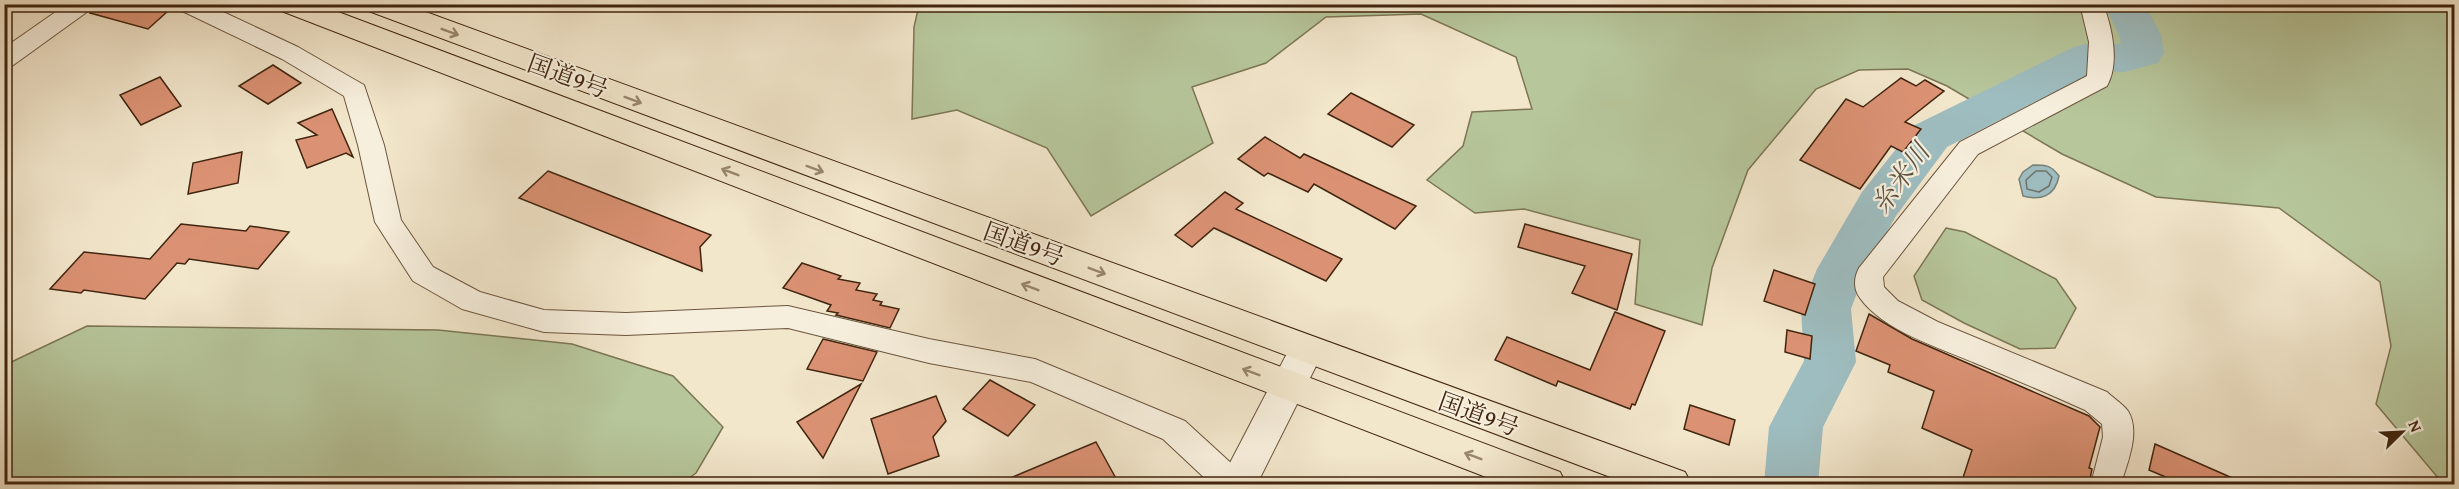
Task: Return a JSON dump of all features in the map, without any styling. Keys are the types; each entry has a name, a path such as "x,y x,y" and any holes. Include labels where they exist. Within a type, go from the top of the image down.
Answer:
{"highway":[{"name":"国道9号","path":"289,4 1547,484"},
{"name":"国道9号","path":"376,4 1672,484"}],"street":[{"path":"4,60 83,4"},
{"path":"186,4 290,53 355,91 371,145 388,222 423,274 472,301 544,321 626,324 788,317 929,351 1035,371 1174,430 1232,484"},
{"path":"2091,4 2095,13 2102,59 2098,80 1969,148 1869,275 1870,291 1888,309 1928,330 2096,401 2116,418 2118,437 2106,484"},
{"path":"1238,484 1286,385 1306,350"}],"green space":[{"path":"919,5 2454,5 2454,484 2447,484 2439,479 2376,404 2391,346 2380,282 2279,208 2156,197 2062,154 1947,86 1908,69 1859,70 1816,89 1748,170 1712,268 1702,325 1635,304 1640,240 1524,209 1475,213 1427,180 1463,146 1472,112 1532,109 1516,57 1421,14 1326,17 1266,63 1192,87 1213,143 1091,216 1047,148 957,110 912,119 914,27"},
{"path":"1946,228 1965,232 2056,279 2076,308 2055,348 2020,349 1922,300 1914,276"},
{"path":"87,326 438,330 572,344 673,376 723,427 696,473 681,484 5,484 5,365"}],"water":[{"path":"2033,165 2048,166 2059,176 2051,192 2036,198 2023,196 2019,179 2023,172"}],"building":[{"path":"96,4 129,4 168,11 148,29 90,13"},
{"path":"273,65 301,83 268,104 239,86"},
{"path":"160,77 181,106 141,125 120,95"},
{"path":"1901,78 1916,86 1925,80 1944,91 1905,122 1921,129 1903,152 1891,146 1860,189 1800,160 1846,99 1863,107"},
{"path":"1351,93 1414,125 1392,147 1328,114"},
{"path":"332,109 353,157 346,153 307,168 296,140 317,135 298,123"},
{"path":"1265,137 1300,158 1304,154 1416,206 1395,229 1314,184 1308,192 1268,173 1264,176 1238,159"},
{"path":"242,152 238,183 188,194 193,163"},
{"path":"548,171 711,235 700,247 702,271 519,198"},
{"path":"1225,192 1243,203 1236,209 1342,259 1326,281 1214,228 1192,247 1175,235"},
{"path":"181,224 246,231 250,226 289,232 258,269 189,259 185,264 177,263 145,299 84,290 81,293 50,289 84,252 150,259"},
{"path":"1525,224 1632,254 1617,310 1572,293 1585,266 1518,247"},
{"path":"802,263 841,276 838,279 860,283 856,290 877,294 873,300 882,302 880,305 899,309 890,328 836,315 838,313 827,311 831,305 783,288"},
{"path":"1774,270 1815,284 1805,315 1764,301"},
{"path":"1615,312 1665,331 1635,405 1632,404 1630,409 1558,381 1556,386 1495,360 1507,337 1590,370"},
{"path":"1869,314 1912,339 2089,416 2100,427 2089,468 2092,469 2089,484 1961,484 1972,450 1922,428 1934,391 1888,372 1890,365 1856,351"},
{"path":"1787,330 1812,336 1810,359 1785,352"},
{"path":"823,339 877,352 863,381 807,369"},
{"path":"990,380 1035,405 1008,436 963,409"},
{"path":"861,384 823,458 797,422"},
{"path":"936,396 946,421 933,437 939,456 888,474 871,419"},
{"path":"1690,405 1735,420 1729,445 1684,429"},
{"path":"1096,442 1119,484 996,484"},
{"path":"2155,444 2246,484 2182,484 2149,470"}],"waterway":[{"name":"糸米川","path":"1791,484 1796,427 1830,362 1826,309 1841,269 1879,204 1931,136 2089,57 2124,58 2143,53 2140,35 2124,4"}]}
